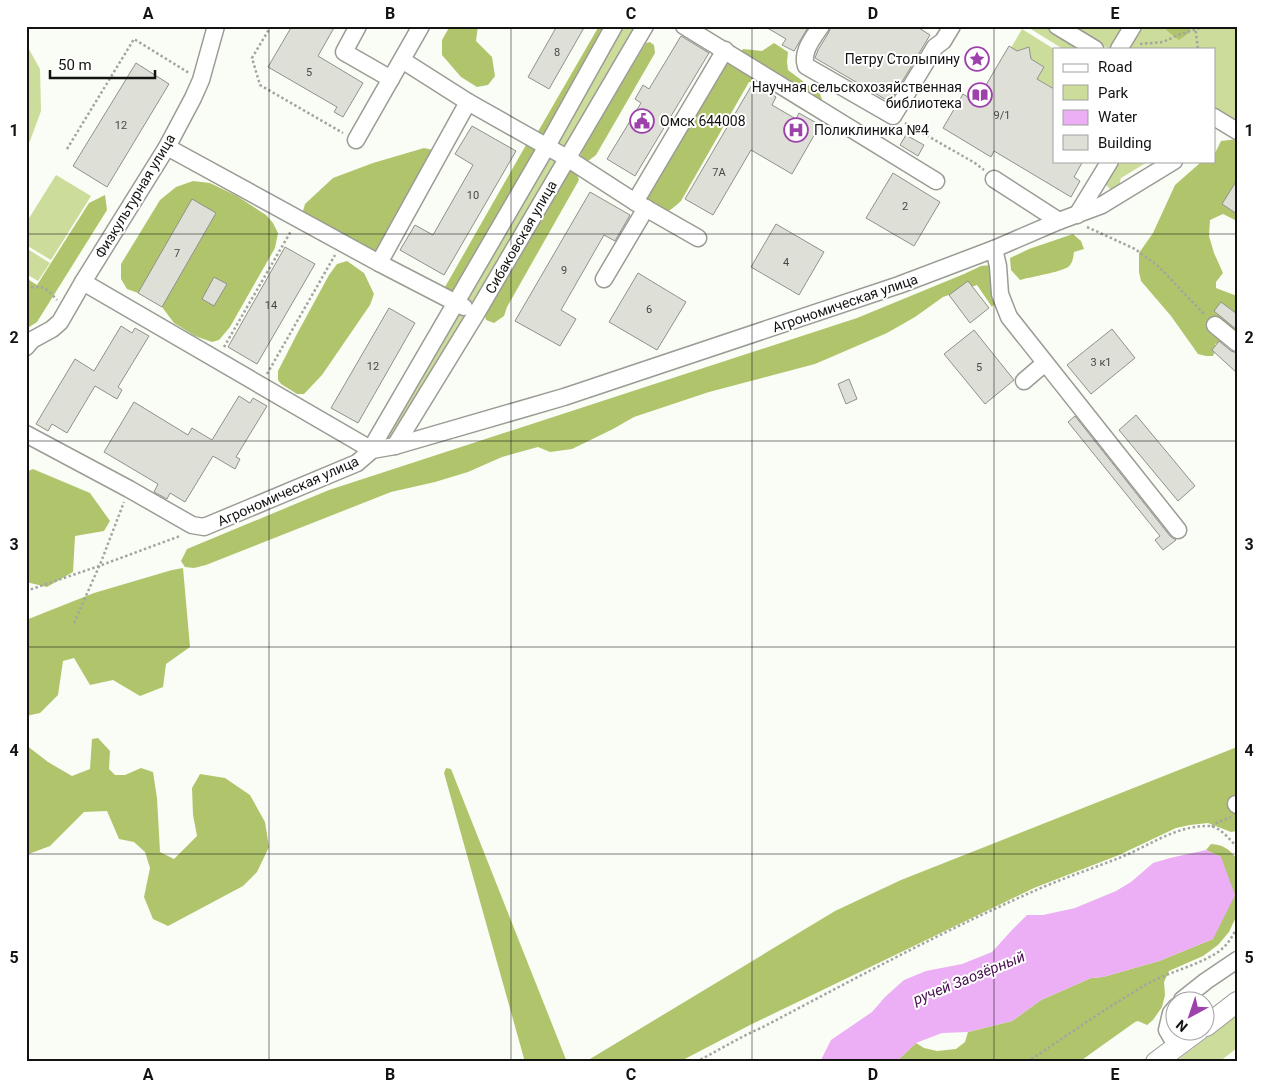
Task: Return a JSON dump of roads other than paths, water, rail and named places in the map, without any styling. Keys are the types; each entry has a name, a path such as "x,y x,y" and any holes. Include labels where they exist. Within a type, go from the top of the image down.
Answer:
{"main road":[{"path":"1216,1018 1237,1002"},
{"path":"1156,1062 1187,1040"}],"street":[{"name":"Физкультурная улица","path":"26,347 32,340 52,329 60,322 167,147 201,80 216,26"},
{"path":"358,26 344,52 391,79"},
{"path":"356,140 422,26"},
{"name":"Сибаковская улица","path":"372,450 614,26"},
{"name":"Сибаковская улица","path":"395,446 476,314 645,26"},
{"path":"684,26 936,182"},
{"path":"821,26 805,54 806,66 893,116 935,47 943,41 952,26"},
{"path":"1057,26 1093,48"},
{"path":"1120,48 1133,26"},
{"path":"604,279 640,205 725,50"},
{"path":"402,60 468,102 547,146 640,205 698,238"},
{"path":"380,263 468,102"},
{"path":"1216,119 1237,131"},
{"path":"167,147 476,314"},
{"path":"1077,214 1109,162"},
{"name":"Агрономическая улица","path":"26,434 192,525 204,527 357,463 372,450 395,446 564,397 995,254 1059,222 1102,205 1172,162"},
{"path":"994,178 1059,222"},
{"path":"995,254 1000,294 1009,317 1178,530"},
{"path":"83,282 372,450"},
{"path":"1215,325 1237,343"},
{"path":"1024,381 1045,363"},
{"path":"1195,990 1237,960"},
{"path":"1173,1040 1178,1047"}],"water":[{"name":"ручей Заозёрный","path":"1206,850 1221,857 1235,895 1213,939 1159,961 1103,977 1091,978 1041,1000 1012,1021 968,1032 942,1033 916,1043 896,1062 820,1062 831,1040 872,1012 904,980 926,971 962,964 992,952 1027,915 1043,915 1075,908 1116,891 1131,882 1153,863"}],"place":[{"name":"Петру Столыпину","path":"977,59"},
{"name":"Научная сельскохозяйственная библиотека","path":"980,95"},
{"name":"Омск 644008","path":"642,121"},
{"name":"Поликлиника №4","path":"796,130"}]}
